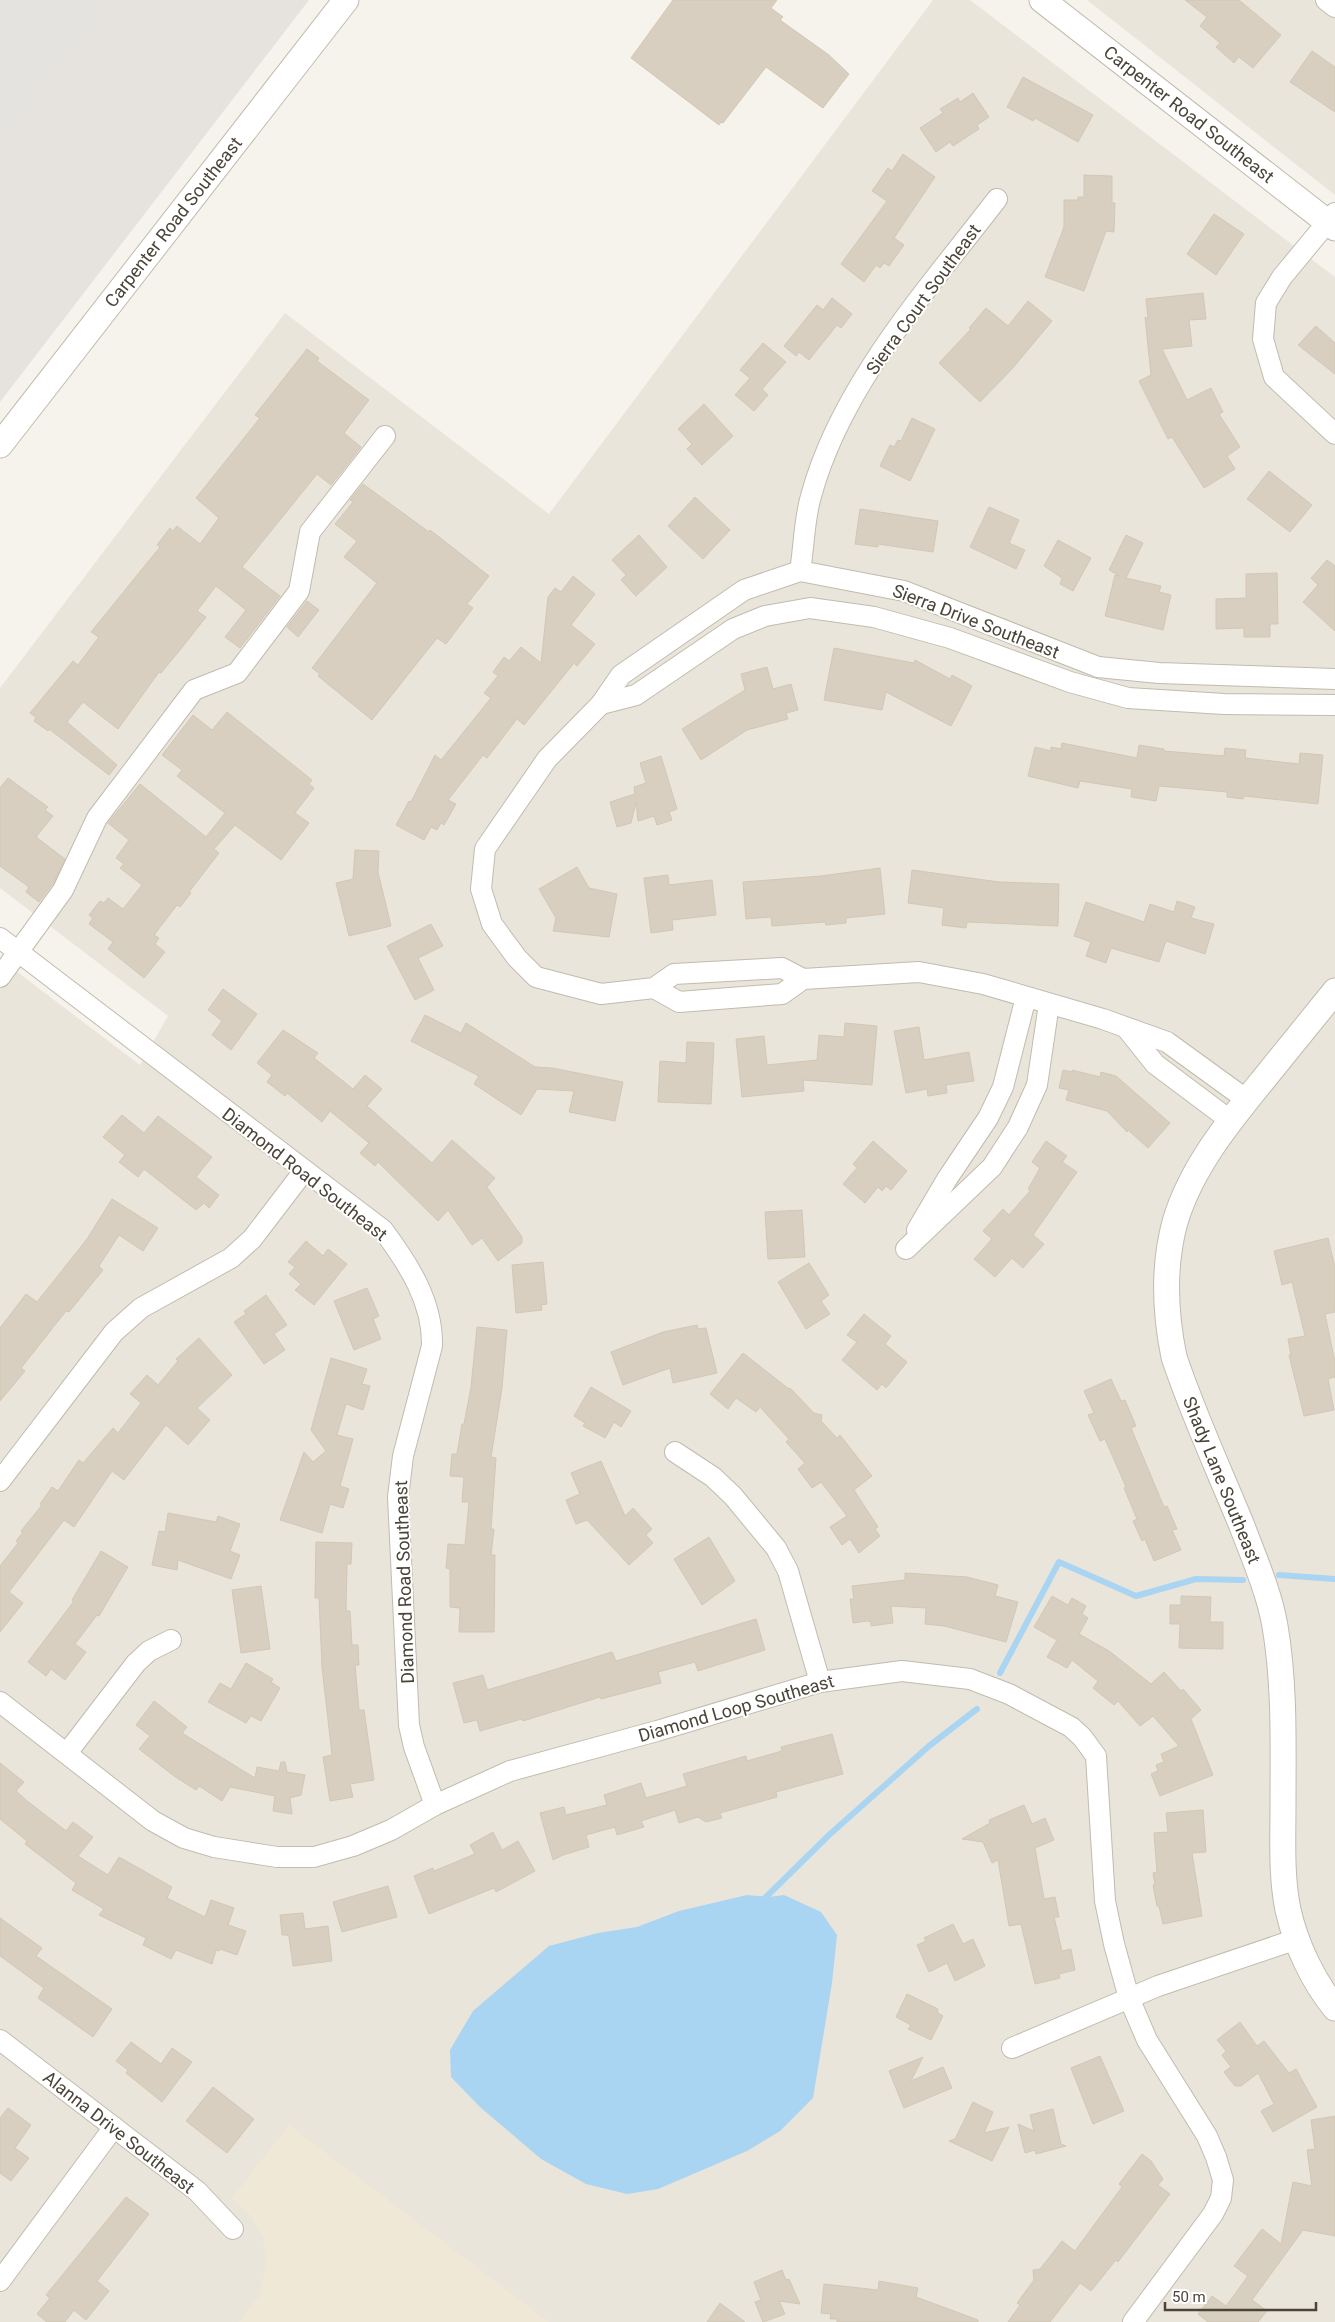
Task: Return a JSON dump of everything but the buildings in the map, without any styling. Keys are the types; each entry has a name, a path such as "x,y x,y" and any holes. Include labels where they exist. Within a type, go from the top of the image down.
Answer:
{"street":[{"name":"Carpenter Road Southeast","path":"0,445 346,0"},
{"name":"Carpenter Road Southeast","path":"1042,0 1332,222"},
{"path":"1326,0 1335,7"},
{"name":"Sierra Court Southeast","path":"800,571 810,497 832,436 877,357 997,199"},
{"path":"1332,222 1282,277 1266,303 1262,339 1274,377 1335,434"},
{"path":"0,977 63,890 97,818 194,690 237,673 299,591 310,532 385,436"},
{"name":"Sierra Drive Southeast","path":"1247,1100 1167,1042 1103,1019 983,984 919,972 803,979 782,968 674,974 654,988 601,994 536,977 517,958 492,924 481,889 486,848 546,759 601,704 621,675 744,590 800,571 904,591 1098,667 1159,673 1335,679"},
{"name":"Sierra Drive Southeast","path":"601,704 636,695 733,629 765,616 810,608 874,617 950,638 1070,682 1128,698 1224,704 1335,705"},
{"name":"Diamond Road Southeast","path":"0,938 383,1230 400,1253 422,1292 432,1328 432,1346 403,1456 398,1496 409,1725 414,1747 435,1805"},
{"path":"654,988 679,1002 782,994 803,979"},
{"name":"Shady Lane Southeast","path":"1335,991 1247,1100 1202,1161 1176,1222 1169,1256 1166,1292 1168,1327 1183,1383 1249,1544 1270,1606 1275,1627 1283,1729 1283,1860 1288,1910 1297,1939 1310,1970 1335,2008"},
{"path":"1026,997 1003,1087 988,1118 947,1179 906,1249 992,1166 1018,1127 1037,1085 1049,1004"},
{"name":"Sierra Drive Southeast","path":"1127,1029 1155,1064 1231,1121"},
{"path":"0,1481 114,1332 141,1308 231,1258 252,1239 304,1171"},
{"path":"675,1452 713,1478 726,1490 776,1548 788,1571 820,1682"},
{"path":"67,1753 136,1663 149,1651 171,1640"},
{"name":"Diamond Loop Southeast","path":"0,1702 153,1821 184,1838 245,1854 277,1857 314,1856 352,1846 391,1830 435,1805 510,1771 656,1731 820,1682 902,1671 970,1679 1009,1694 1044,1711 1082,1736 1096,1756 1105,1901 1130,1998 1147,2040 1207,2136 1223,2180 1221,2198 1213,2214 1133,2322"},
{"path":"1012,2048 1130,1998 1297,1939"},
{"name":"Alanna Drive Southeast","path":"0,2040 197,2191 233,2229"},
{"path":"0,2281 114,2126"}],"shaded area":[{"path":"0,0 309,0 0,402"},
{"path":"0,0 113,0 0,144"},
{"path":"933,0 970,0 1335,277 1335,2322 0,2322 0,959 140,1065 168,1016 0,888 0,688 285,313 549,514"},
{"path":"1087,0 1335,0 1335,195"},
{"path":"289,2125 549,2322 239,2322 259,2296 267,2263 263,2238 251,2216 232,2198"}],"water":[{"path":"747,1895 769,1897 784,1895 821,1912 837,1935 832,1983 813,2098 780,2131 747,2151 658,2189 627,2194 586,2184 541,2159 480,2107 451,2077 450,2050 473,2011 549,1946 598,1933 637,1927 679,1911"}],"waterway":[{"path":"1000,1673 1059,1562 1136,1596 1196,1579 1243,1580"},
{"path":"1279,1575 1335,1579"},
{"path":"763,1900 829,1835 929,1746 977,1709"}]}
